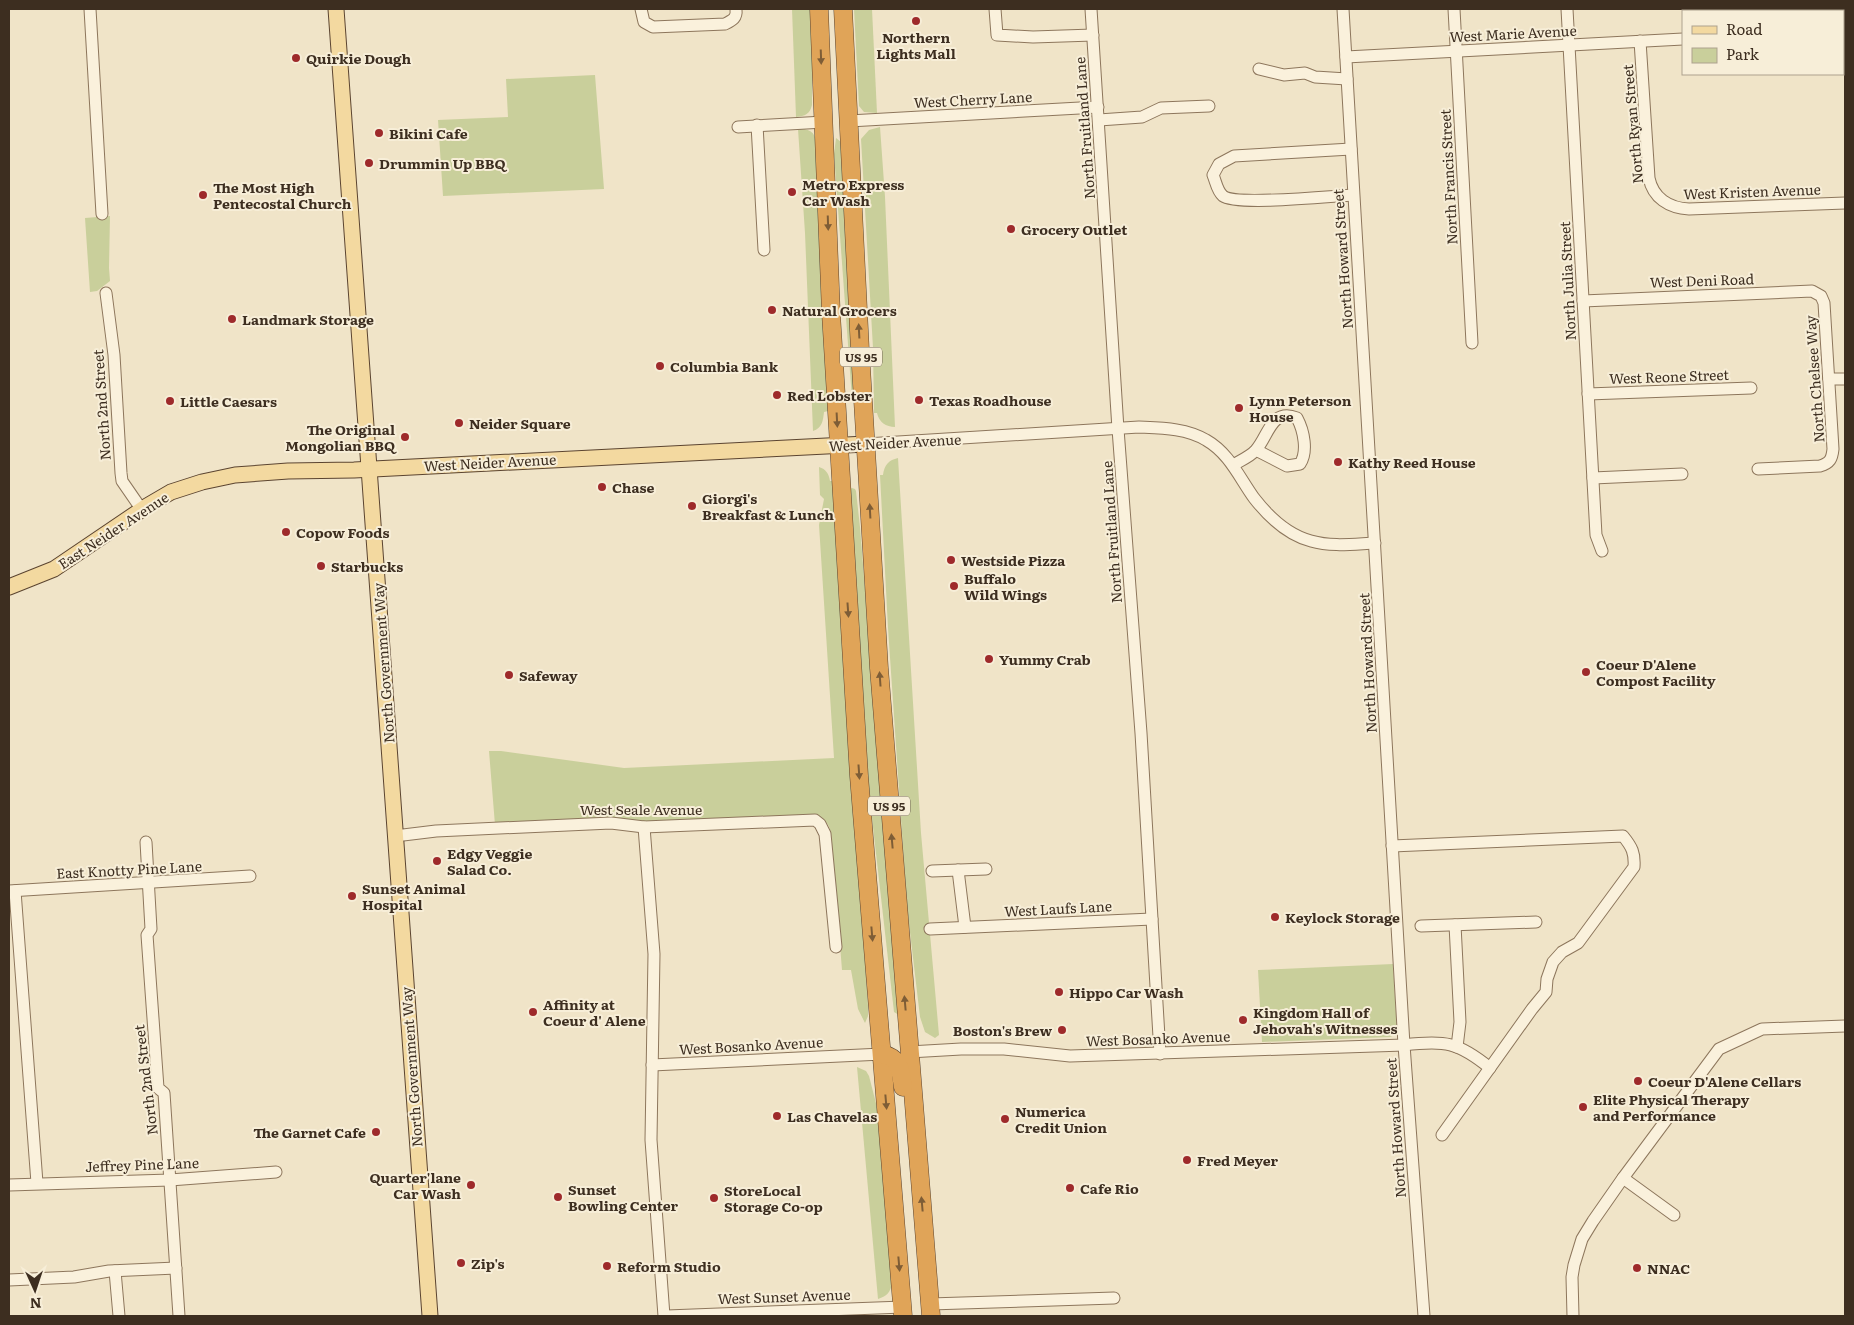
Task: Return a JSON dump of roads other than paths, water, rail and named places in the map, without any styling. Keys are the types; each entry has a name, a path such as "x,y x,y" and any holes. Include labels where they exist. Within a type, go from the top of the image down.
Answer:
{"highway":[{"name":"US 95","path":"819,9 839,445 859,776 903,1312"},
{"name":"US 95","path":"843,9 866,444 885,754 931,1310"},
{"path":"822,82 836,115 849,121"},
{"path":"824,122 840,131 846,138 851,155"},
{"path":"874,965 883,981 893,1044 901,1050 909,1052"},
{"path":"882,1054 892,1056 900,1070 910,1127 918,1152"}],"main road":[{"name":"North Government Way","path":"336,9 430,1316"},
{"name":"West Neider Avenue","path":"368,469 866,444"},
{"name":"East Neider Avenue","path":"9,587 54,569 171,492 202,482 235,475 288,471 368,469"}],"street":[{"path":"90,9 102,214"},
{"path":"641,9 644,22 653,27 725,24 733,20 737,14 736,9"},
{"path":"995,9 997,35 1033,38 1093,35"},
{"name":"North Fruitland Lane","path":"1092,9 1160,1054"},
{"name":"North Howard Street","path":"1343,9 1404,1045 1424,1316"},
{"name":"North Francis Street","path":"1454,9 1472,343"},
{"name":"North Julia Street","path":"1567,9 1596,535 1602,551"},
{"name":"West Marie Avenue","path":"1346,57 1682,40"},
{"name":"North Ryan Street","path":"1640,41 1649,178 1653,189 1662,200"},
{"path":"1259,69 1284,75 1306,74 1347,80"},
{"path":"1099,120 1142,117 1161,108 1209,106"},
{"name":"West Cherry Lane","path":"849,121 1098,107"},
{"path":"738,127 824,122"},
{"path":"757,125 764,250"},
{"path":"1351,150 1234,156 1219,164 1213,175 1218,189 1224,197 1244,200 1353,195"},
{"name":"West Kristen Avenue","path":"1662,200 1674,207 1689,209 1845,203"},
{"name":"West Deni Road","path":"1583,301 1812,291 1821,296"},
{"name":"North 2nd Street","path":"106,293 114,355 122,481 142,510"},
{"name":"North Chelsee Way","path":"1758,469 1820,466 1830,461 1833,450 1824,303 1821,296"},
{"path":"1829,380 1845,379"},
{"name":"West Reone Street","path":"1588,394 1751,388"},
{"path":"1233,465 1256,450 1277,418 1283,416 1297,418 1304,446 1304,453 1300,464 1287,466 1256,450"},
{"name":"West Neider Avenue","path":"866,444 1118,429 1159,428 1188,433 1206,440 1219,450 1233,465 1254,498 1269,515 1288,530 1309,541 1330,545 1375,543"},
{"path":"1593,478 1682,474"},
{"name":"West Seale Avenue","path":"395,836 436,831 611,823 644,827 815,820 820,824 825,834 836,947"},
{"path":"644,827 653,947 654,1014 651,1140 665,1316"},
{"path":"1392,846 1623,836 1632,846 1635,856 1634,867 1578,943 1562,952 1553,962 1547,978 1546,992 1442,1135"},
{"name":"North 2nd Street","path":"146,842 151,928 147,935 148,955 158,1088 164,1093 179,1316"},
{"path":"932,871 986,869"},
{"path":"958,870 965,927"},
{"name":"East Knotty Pine Lane","path":"12,891 250,876"},
{"path":"12,891 37,1183"},
{"name":"West Laufs Lane","path":"930,929 1152,918"},
{"path":"1421,926 1536,922"},
{"path":"1455,925 1460,1022 1457,1046"},
{"path":"1573,1316 1572,1277 1579,1247 1593,1220 1720,1049 1762,1029 1845,1026"},
{"name":"West Bosanko Avenue","path":"909,1052 1004,1049 1070,1056 1404,1045 1429,1042 1457,1046 1471,1052 1490,1068"},
{"name":"West Bosanko Avenue","path":"652,1065 882,1054"},
{"name":"Jeffrey Pine Lane","path":"9,1185 170,1180 276,1172"},
{"path":"1623,1178 1674,1215"},
{"path":"9,1280 74,1277 115,1271 176,1268"},
{"path":"115,1271 118,1316"},
{"path":"931,1310 1114,1298"},
{"name":"West Sunset Avenue","path":"665,1316 903,1312"}],"place":[{"name":"Northern Lights Mall","path":"916,21"},
{"name":"Quirkie Dough","path":"296,58"},
{"name":"Bikini Cafe","path":"379,133"},
{"name":"Drummin Up BBQ","path":"369,163"},
{"name":"Metro Express Car Wash","path":"792,192"},
{"name":"The Most High Pentecostal Church","path":"203,195"},
{"name":"Grocery Outlet","path":"1011,229"},
{"name":"Natural Grocers","path":"772,310"},
{"name":"Landmark Storage","path":"232,319"},
{"name":"Columbia Bank","path":"660,366"},
{"name":"Red Lobster","path":"777,395"},
{"name":"Texas Roadhouse","path":"919,400"},
{"name":"Little Caesars","path":"170,401"},
{"name":"Lynn Peterson House","path":"1239,408"},
{"name":"Neider Square","path":"459,423"},
{"name":"The Original Mongolian BBQ","path":"405,437"},
{"name":"Kathy Reed House","path":"1338,462"},
{"name":"Chase","path":"602,487"},
{"name":"Giorgi's Breakfast & Lunch","path":"692,506"},
{"name":"Copow Foods","path":"286,532"},
{"name":"Westside Pizza","path":"951,560"},
{"name":"Starbucks","path":"321,566"},
{"name":"Buffalo Wild Wings","path":"954,586"},
{"name":"Yummy Crab","path":"989,659"},
{"name":"Coeur D'Alene Compost Facility","path":"1586,672"},
{"name":"Safeway","path":"509,675"},
{"name":"Edgy Veggie Salad Co.","path":"437,861"},
{"name":"Sunset Animal Hospital","path":"352,896"},
{"name":"Keylock Storage","path":"1275,917"},
{"name":"Hippo Car Wash","path":"1059,992"},
{"name":"Affinity at Coeur d' Alene","path":"533,1012"},
{"name":"Kingdom Hall of Jehovah's Witnesses","path":"1243,1020"},
{"name":"Boston's Brew","path":"1062,1030"},
{"name":"Coeur D'Alene Cellars","path":"1638,1081"},
{"name":"Elite Physical Therapy and Performance","path":"1583,1107"},
{"name":"Las Chavelas","path":"777,1116"},
{"name":"Numerica Credit Union","path":"1005,1119"},
{"name":"The Garnet Cafe","path":"376,1132"},
{"name":"Fred Meyer","path":"1187,1160"},
{"name":"Quarter'lane Car Wash","path":"471,1185"},
{"name":"Cafe Rio","path":"1070,1188"},
{"name":"Sunset Bowling Center","path":"558,1197"},
{"name":"StoreLocal Storage Co-op","path":"714,1198"},
{"name":"Zip's","path":"461,1263"},
{"name":"Reform Studio","path":"607,1266"},
{"name":"NNAC","path":"1637,1268"}]}
